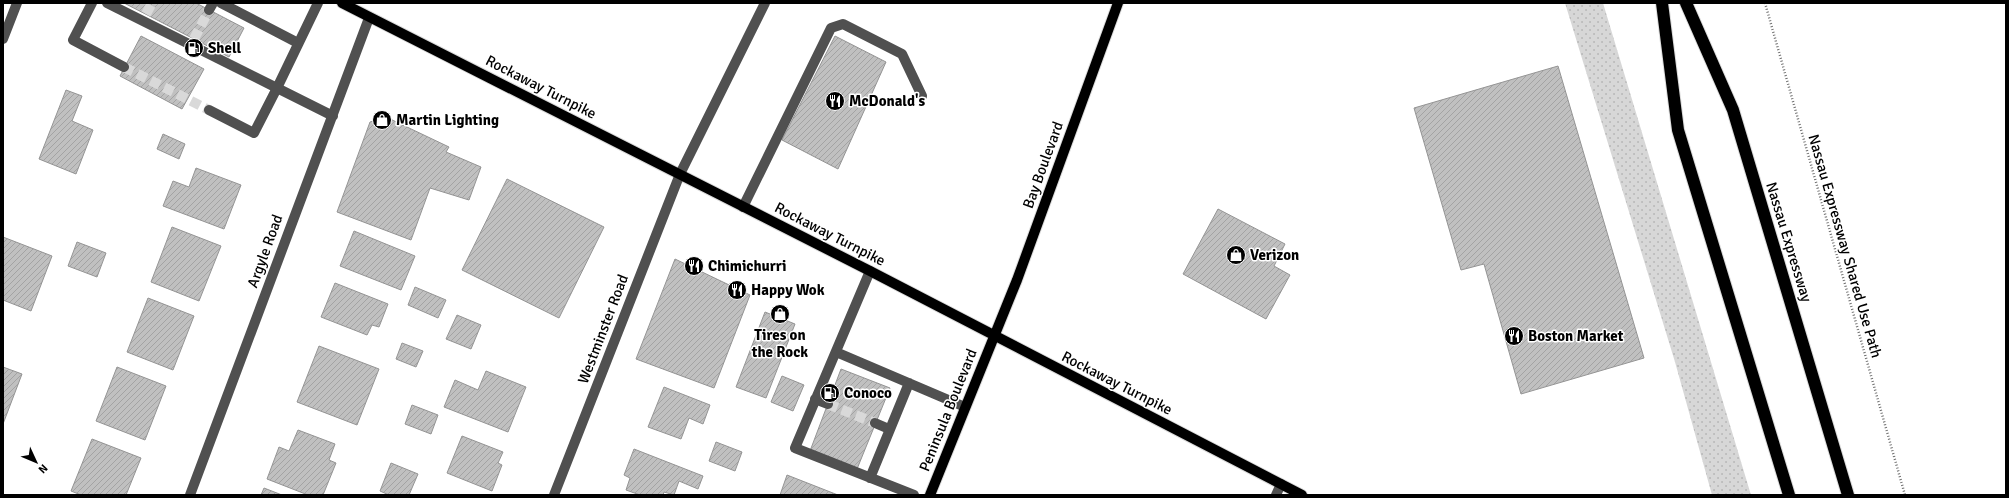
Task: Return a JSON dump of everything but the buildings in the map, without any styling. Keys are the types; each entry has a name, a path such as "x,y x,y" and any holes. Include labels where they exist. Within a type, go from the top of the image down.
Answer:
{"highway":[{"path":"1662,3 1678,130 1789,495"},
{"name":"Nassau Expressway","path":"1686,3 1733,110 1848,495"}],"main road":[{"name":"Rockaway Turnpike","path":"342,3 870,271 1302,495"},
{"name":"Bay Boulevard","path":"993,336 1017,280 1118,3"},
{"name":"Peninsula Boulevard","path":"930,495 993,336"}],"street":[{"path":"3,38 17,3"},
{"path":"92,3 73,40 124,67"},
{"path":"107,3 144,17 333,116"},
{"path":"222,3 298,44"},
{"path":"209,110 254,132 318,3"},
{"name":"Westminster Road","path":"554,495 680,174 765,3"},
{"name":"Argyle Road","path":"190,495 290,225 370,18"},
{"path":"743,207 831,28 843,24 902,54 922,96"},
{"path":"870,271 795,448 914,495"},
{"path":"836,352 966,407"},
{"path":"870,478 909,383"},
{"path":"815,399 828,404"},
{"path":"875,423 889,429"},
{"path":"1276,495 1280,484"}],"path":[{"name":"Nassau Expressway Shared Use Path","path":"1765,3 1905,495"}],"shaded area":[{"path":"1565,3 1603,3 1751,495 1712,495 1675,362"}],"tunnel":[{"path":"146,14 152,3"},
{"path":"194,39 209,10"},
{"path":"124,67 209,110"},
{"path":"828,404 875,423"}],"place":[{"name":"Shell","path":"194,48"},
{"name":"McDonald's","path":"835,101"},
{"name":"Martin Lighting","path":"382,120"},
{"name":"Verizon","path":"1236,255"},
{"name":"Chimichurri","path":"694,266"},
{"name":"Happy Wok","path":"737,290"},
{"name":"Tires on the Rock","path":"780,314"},
{"name":"Boston Market","path":"1514,336"},
{"name":"Conoco","path":"830,393"}]}
